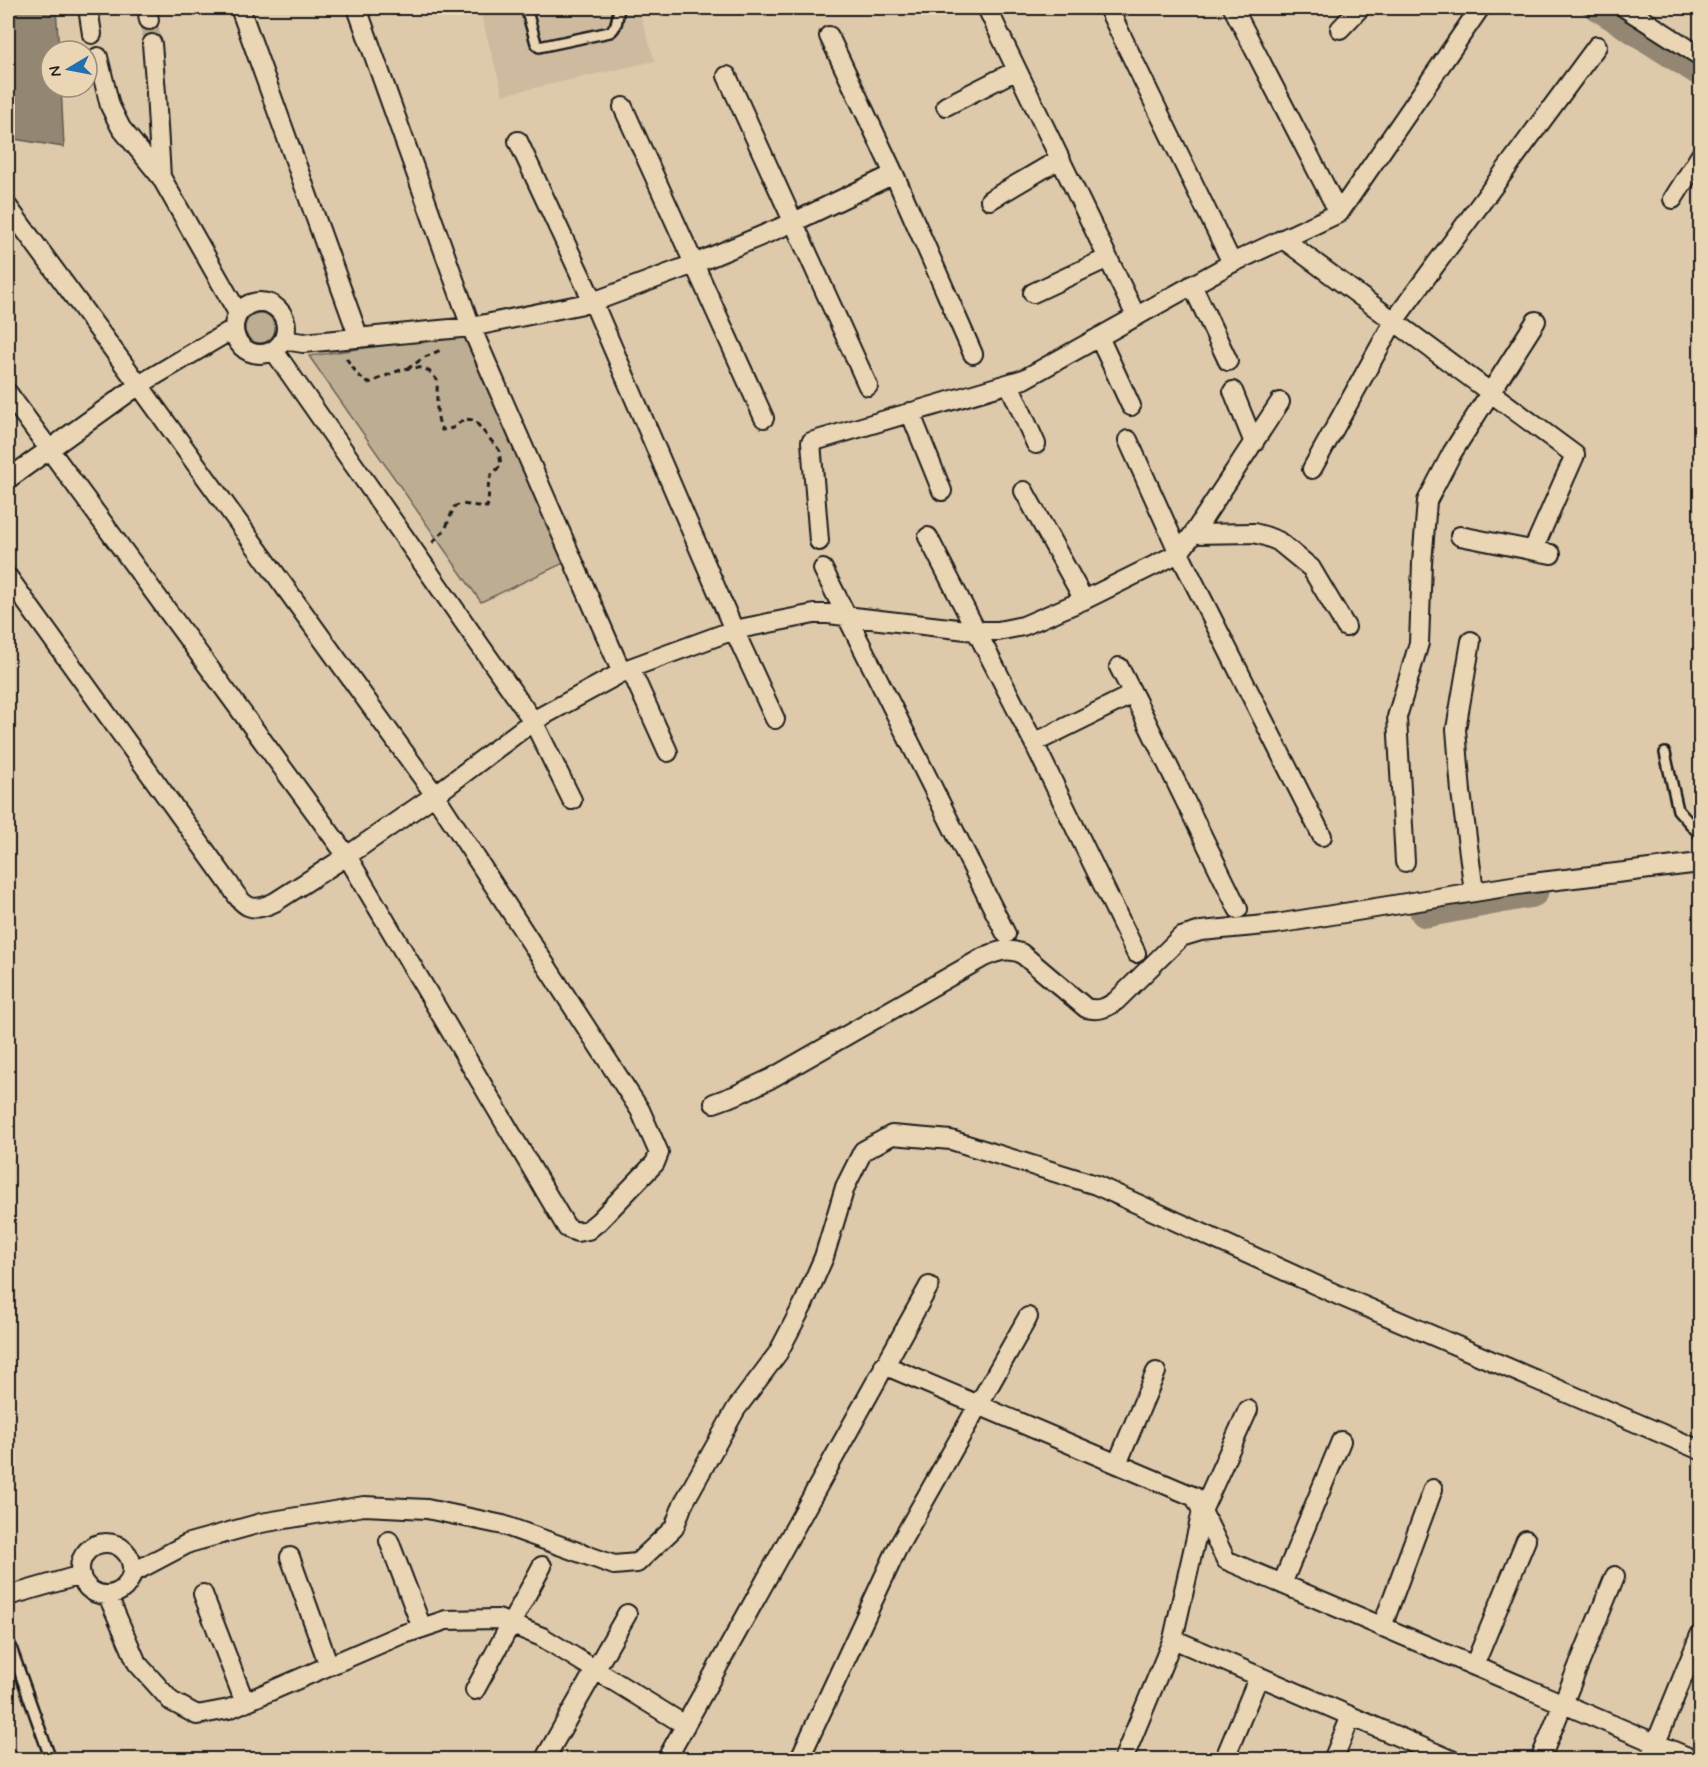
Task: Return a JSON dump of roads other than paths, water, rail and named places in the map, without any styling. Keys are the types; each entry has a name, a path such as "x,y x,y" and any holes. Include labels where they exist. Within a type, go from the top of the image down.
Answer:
{"street":[{"path":"88,8 93,34"},
{"path":"240,8 359,338"},
{"path":"357,8 471,327 626,670 668,752"},
{"path":"987,8 1136,316"},
{"path":"1108,8 1232,263"},
{"path":"1233,8 1339,213"},
{"path":"1340,29 1359,8"},
{"path":"819,541 811,442 1024,379 1232,263 1339,213 1480,8"},
{"path":"1625,8 1701,56"},
{"path":"829,36 894,174 973,354"},
{"path":"152,44 161,177"},
{"path":"1312,469 1394,321 1597,46"},
{"path":"99,61 110,106 121,128 161,177 236,321 235,337 244,349 258,355 279,346 471,327 593,302 694,264 794,222 894,174"},
{"path":"946,106 1017,70"},
{"path":"727,76 868,386"},
{"path":"623,107 764,418"},
{"path":"518,141 593,302 734,630 775,719"},
{"path":"1673,200 1701,156"},
{"path":"990,200 1060,159"},
{"path":"8,207 435,795 640,1110 659,1153 655,1163 588,1230 577,1232 567,1228 347,856 8,393"},
{"path":"1283,239 1575,455 1542,552 1460,536"},
{"path":"1033,293 1108,258"},
{"path":"1192,285 1228,361"},
{"path":"8,479 139,385 236,321 245,306 254,302 264,302 280,311 285,320 286,330 279,346"},
{"path":"1405,862 1397,717 1419,643 1427,501 1452,453 1536,321"},
{"path":"1100,337 1131,406"},
{"path":"279,346 418,557 533,721 573,800"},
{"path":"1009,384 1036,444"},
{"path":"1233,391 1254,442"},
{"path":"8,577 240,901 251,908 264,908 347,856 435,795 533,721 626,670 734,630 814,614 847,615 975,632 998,631 1023,626 1084,600 1179,553 1280,402"},
{"path":"910,412 942,491"},
{"path":"1128,440 1179,553 1322,836"},
{"path":"1024,491 1084,600"},
{"path":"1193,534 1254,533 1278,542 1311,568 1346,627"},
{"path":"928,537 1034,743 1136,953"},
{"path":"823,569 1006,934"},
{"path":"1471,641 1456,729 1461,792 1474,892"},
{"path":"1119,667 1238,909"},
{"path":"1034,743 1133,694"},
{"path":"714,1103 770,1079 984,957 999,951 1011,949 1021,952 1086,1008 1095,1010 1106,1008 1116,1000 1181,937 1201,931 1276,924 1524,884 1701,863"},
{"path":"132,1573 189,1543 261,1523 364,1506 427,1509 503,1525 614,1565 637,1563 674,1528 687,1496 736,1409 778,1353 803,1305 824,1257 845,1187 863,1151 892,1135 951,1140 1096,1185 1338,1295 1701,1450"},
{"path":"666,1760 928,1286"},
{"path":"799,1760 897,1549 1028,1317"},
{"path":"884,1365 1195,1497 1226,1560 1563,1703 1652,1751 1695,1760"},
{"path":"1117,1464 1156,1372"},
{"path":"1123,1760 1173,1639 1202,1511 1248,1410"},
{"path":"1282,1584 1341,1441"},
{"path":"1382,1627 1433,1489"},
{"path":"1474,1665 1526,1540"},
{"path":"389,1541 422,1628"},
{"path":"100,1544 116,1545 123,1550 132,1564 132,1573 124,1588 108,1596 91,1591 85,1585 81,1575 81,1560 92,1547 100,1544"},
{"path":"290,1557 329,1666"},
{"path":"475,1690 542,1566"},
{"path":"8,1596 81,1575"},
{"path":"1540,1760 1615,1576"},
{"path":"203,1594 245,1702"},
{"path":"108,1596 137,1663 171,1701 197,1715 229,1709 398,1636 446,1620 498,1619 542,1637 685,1725"},
{"path":"544,1760 627,1614"},
{"path":"1652,1751 1701,1635"},
{"path":"1173,1639 1440,1757"},
{"path":"1224,1760 1259,1676"},
{"path":"1333,1760 1351,1716"}],"lane":[{"path":"526,8 539,47 610,32 617,23 619,8"},
{"path":"1665,753 1678,810 1701,835"},
{"path":"8,1639 51,1760"}],"waterway":[{"path":"1592,8 1700,77"},
{"path":"1426,911 1532,891"}],"tunnel":[{"path":"149,20 152,44"}]}
